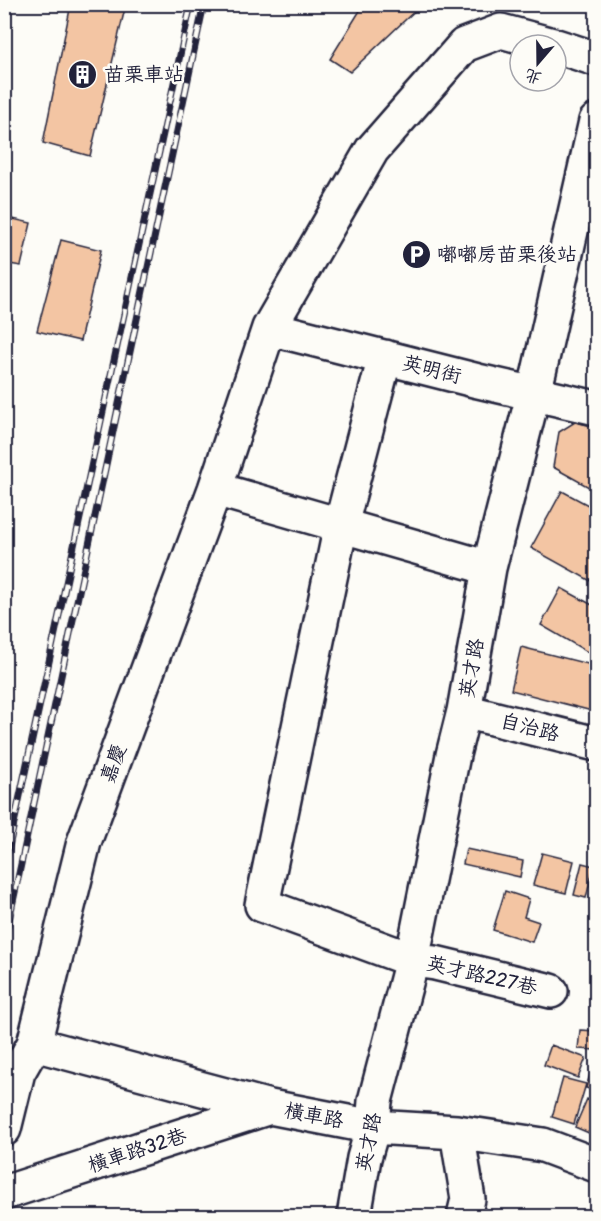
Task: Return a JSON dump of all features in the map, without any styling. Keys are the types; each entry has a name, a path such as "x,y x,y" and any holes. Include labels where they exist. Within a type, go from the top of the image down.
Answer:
{"street":[{"name":"嘉慶","path":"4,1129 18,1072 34,1044 84,842 215,489 269,328 372,150 464,45 501,31 509,33"},
{"name":"嘉慶","path":"568,49 597,59"},
{"name":"英才路","path":"354,1216 364,1158 373,1127 375,1101 412,960 453,754 464,711 489,568 534,393 597,121"},
{"name":"英明街","path":"269,328 478,381 597,408"},
{"path":"385,357 341,525 262,905 412,960"},
{"path":"215,489 489,568"},
{"name":"自治路","path":"464,711 597,744"},
{"name":"英才路227巷","path":"412,960 435,963 551,991"},
{"name":"橫車路","path":"34,1044 270,1107 373,1127 457,1132 543,1145 597,1165"},
{"name":"橫車路32巷","path":"5,1191 270,1107"},
{"path":"457,1132 468,1200 464,1216"}],"building":[{"name":"苗栗車站","path":"71,4 126,4 90,156 43,143"},
{"path":"364,4 422,4 350,72 330,59"},
{"path":"4,217 31,223 21,266 4,263"},
{"path":"61,240 101,250 80,341 37,331"},
{"path":"575,422 596,427 596,491 553,467 559,432"},
{"path":"562,491 588,505 594,493 596,495 596,584 531,548"},
{"path":"561,588 596,607 596,657 541,625"},
{"path":"521,647 596,666 596,712 511,690"},
{"path":"466,849 523,861 520,877 463,864"},
{"path":"542,853 574,861 566,893 533,885"},
{"path":"582,863 594,866 586,898 574,895"},
{"path":"596,878 596,915 591,905"},
{"path":"505,891 529,899 524,917 539,922 532,942 493,930"},
{"path":"580,1030 596,1031 596,1050 578,1049"},
{"path":"551,1045 586,1058 578,1078 544,1065"},
{"path":"593,1064 596,1065 596,1091 586,1088"},
{"path":"563,1078 586,1084 574,1124 552,1117"},
{"path":"587,1099 596,1103 596,1136 575,1127"}],"railway":[{"path":"4,870 191,4"},
{"path":"4,944 204,4"}],"place":[{"name":"苗栗車站","path":"83,74"},
{"name":"嘟嘟房苗栗後站","path":"416,254"}]}
